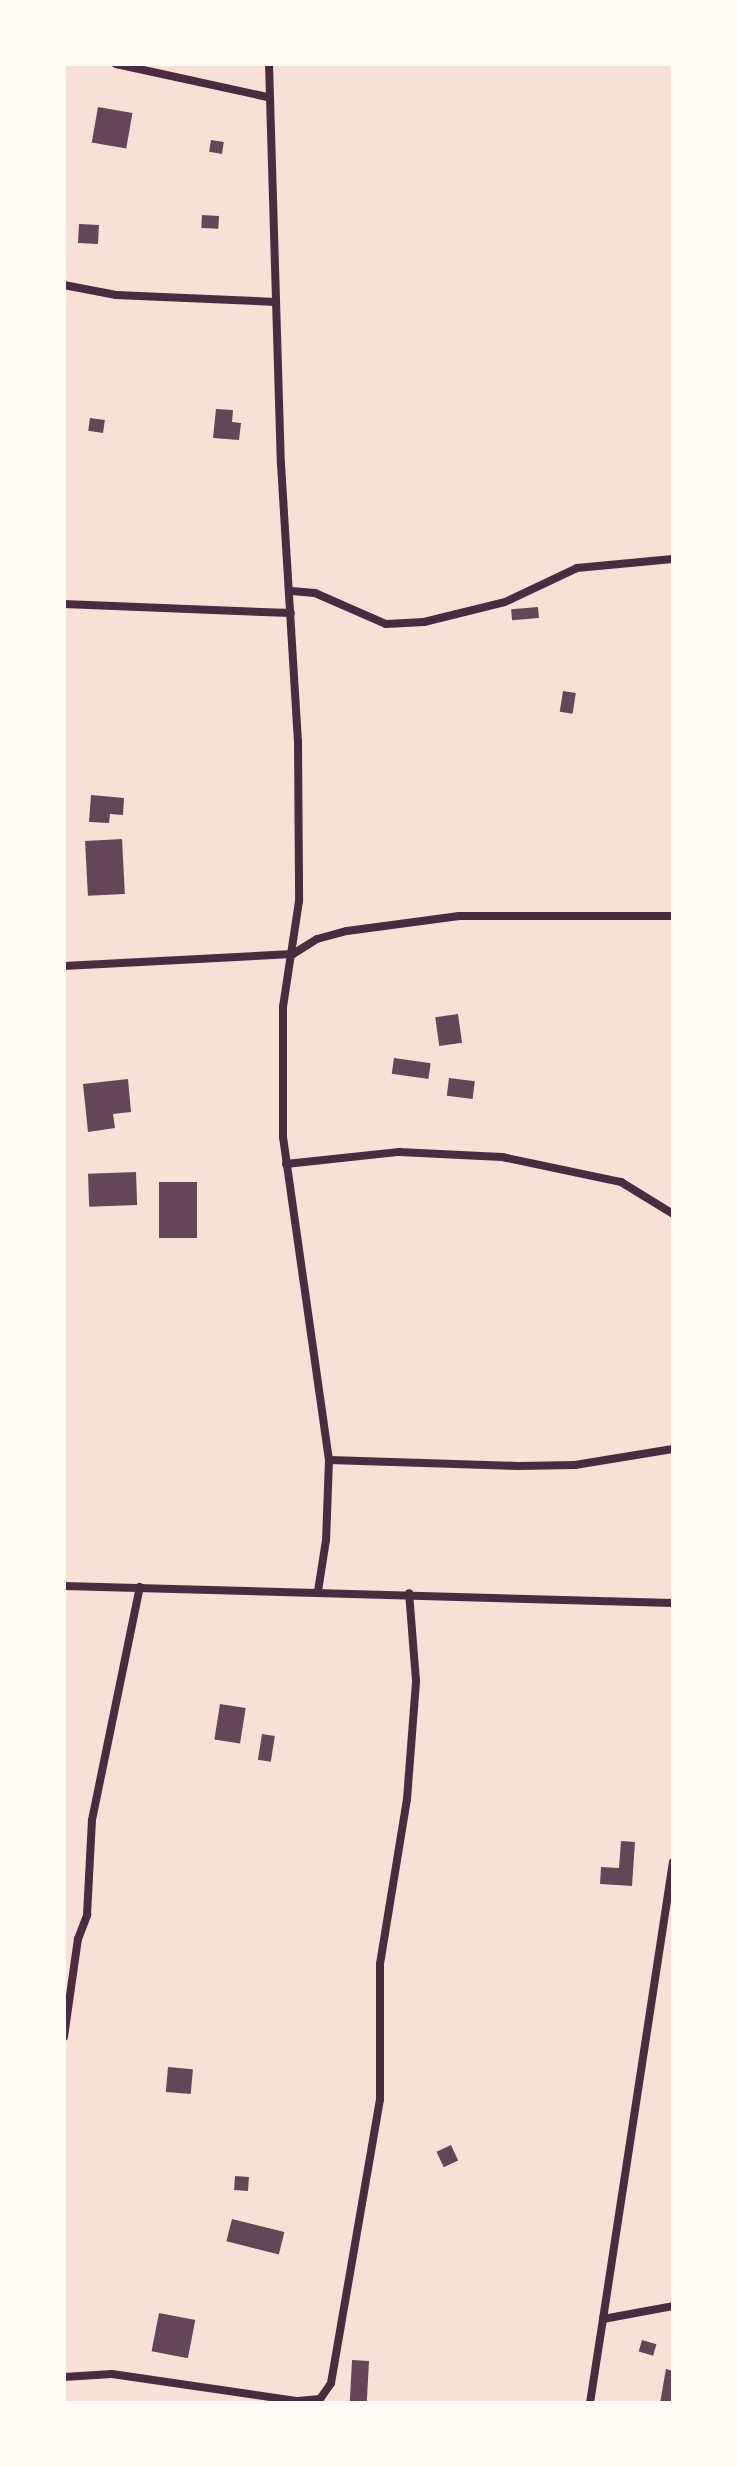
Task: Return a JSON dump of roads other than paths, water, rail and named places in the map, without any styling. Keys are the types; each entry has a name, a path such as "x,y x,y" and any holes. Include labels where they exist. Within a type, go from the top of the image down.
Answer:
{"street":[{"path":"116,64 267,97"},
{"path":"269,64 267,97 298,755 299,901 283,1007 286,1164 329,1460 326,1540 318,1591"},
{"path":"64,285 116,295 276,302"},
{"path":"291,591 315,593 386,624 424,622 505,602 577,568 673,559"},
{"path":"64,604 291,613"},
{"path":"64,966 293,954 317,939 347,931 459,916 673,916"},
{"path":"286,1164 399,1152 502,1157 621,1182 673,1214"},
{"path":"329,1460 547,1466 673,1449"},
{"path":"64,1586 409,1593 673,1603"},
{"path":"64,2037 78,1939 87,1915 92,1820 140,1587"},
{"path":"64,2377 112,2374 298,2401 320,2399 331,2383 380,2099 380,1964 407,1799 416,1681 409,1593"},
{"path":"590,2403 673,1862"},
{"path":"603,2319 673,2306"}]}
